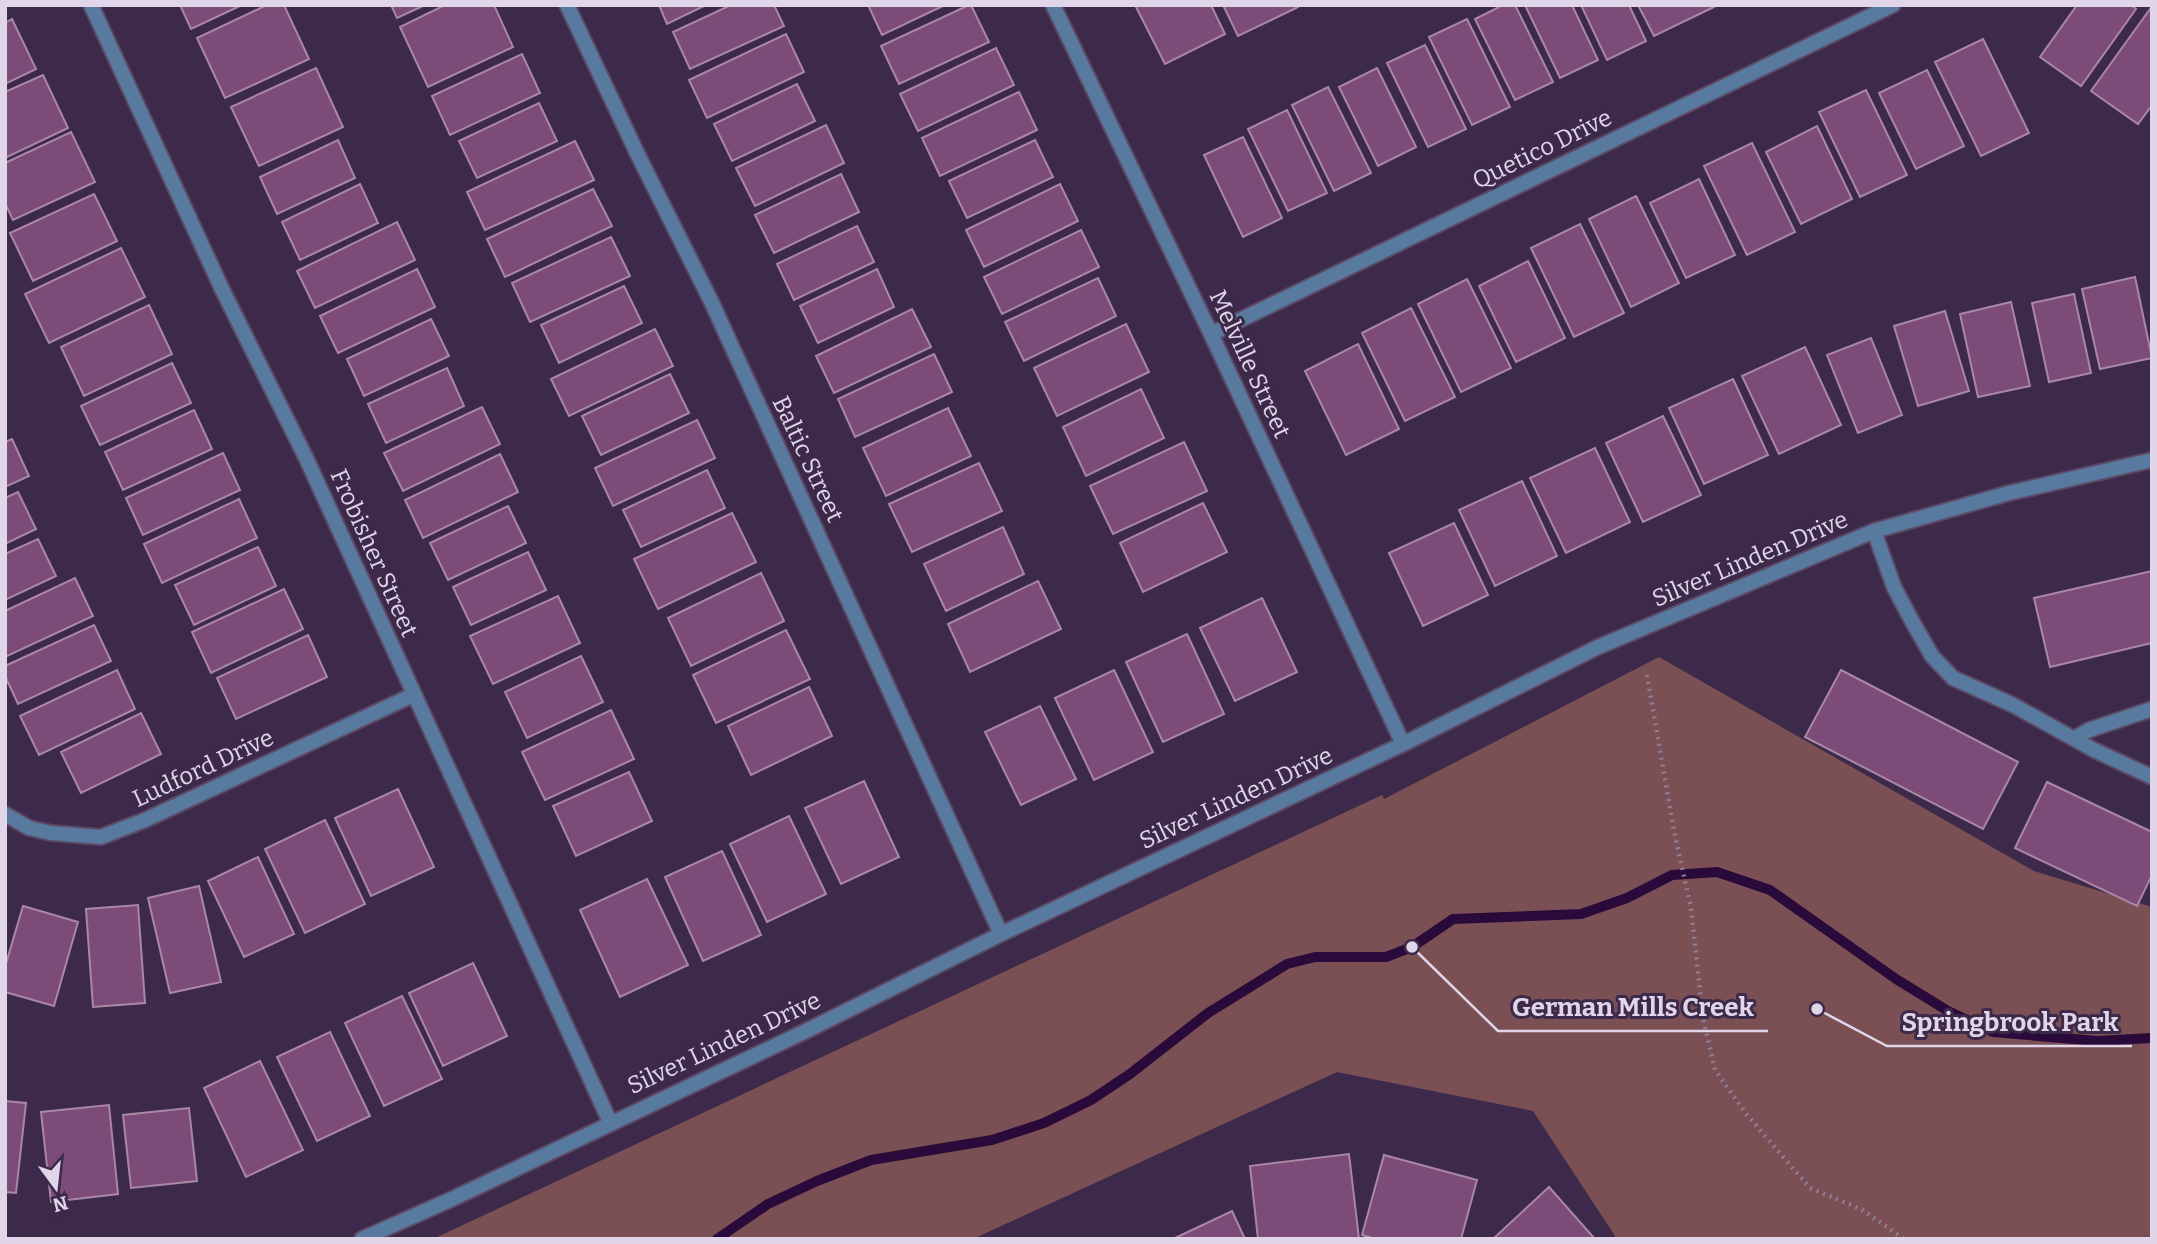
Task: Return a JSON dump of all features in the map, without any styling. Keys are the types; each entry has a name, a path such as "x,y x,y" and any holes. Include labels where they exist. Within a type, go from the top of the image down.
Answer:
{"street":[{"name":"Frobisher Street","path":"91,5 222,289 307,460 610,1122"},
{"name":"Baltic Street","path":"567,5 711,301 1001,934"},
{"name":"Melville Street","path":"1054,5 1403,744"},
{"name":"Quetico Drive","path":"1211,334 1893,5"},
{"name":"Silver Linden Drive","path":"362,1239 806,1031 1001,934 1403,744 1598,648 1874,531 2009,493 2152,460"},
{"path":"1874,531 1894,587 1932,656 1953,678 2013,705 2094,750 2152,777"},
{"name":"Ludford Drive","path":"5,814 29,828 51,833 101,837 145,820 413,695"},
{"path":"2075,738 2089,730 2152,709"}],"path":[{"path":"1647,675 1674,831 1691,908 1703,1018 1715,1070 1747,1115 1810,1188 1861,1209 1904,1239"}],"shaded area":[{"path":"1659,657 2034,871 2152,907 2152,1239 1617,1239 1533,1111 1337,1072 973,1239 433,1239 1382,795 1384,799"}],"building":[{"path":"180,5 242,5 191,29"},
{"path":"267,5 284,5 309,59 225,98 197,38"},
{"path":"391,5 425,5 397,18"},
{"path":"445,5 494,5 513,47 428,87 400,27"},
{"path":"659,5 706,5 667,24"},
{"path":"731,5 774,5 784,26 690,69 673,32"},
{"path":"868,5 945,5 882,35"},
{"path":"969,5 989,42 899,84 881,46"},
{"path":"1135,5 1211,5 1225,34 1165,64"},
{"path":"1223,5 1298,5 1298,7 1238,36"},
{"path":"1503,5 1515,5 1553,82 1515,100 1475,19"},
{"path":"1525,5 1572,5 1598,60 1560,78"},
{"path":"1581,5 1629,5 1646,41 1607,60"},
{"path":"1638,5 1713,5 1714,7 1654,36"},
{"path":"2077,5 2131,5 2136,9 2081,86 2040,57"},
{"path":"2150,9 2152,105 2138,124 2091,91"},
{"path":"12,19 36,69 5,84 5,23"},
{"path":"1467,19 1510,107 1472,125 1429,37"},
{"path":"786,34 804,72 707,118 689,80"},
{"path":"1983,39 2029,133 1981,156 1935,62"},
{"path":"1425,45 1466,129 1428,147 1387,63"},
{"path":"996,48 1014,85 918,131 900,94"},
{"path":"522,54 540,93 450,135 432,96"},
{"path":"316,68 343,127 259,166 231,107"},
{"path":"1377,68 1416,147 1378,166 1339,87"},
{"path":"1927,70 1964,146 1916,169 1879,93"},
{"path":"43,75 68,128 5,158 5,92"},
{"path":"797,84 815,121 732,161 714,124"},
{"path":"1328,87 1371,173 1334,191 1292,105"},
{"path":"1866,90 1907,175 1860,197 1819,112"},
{"path":"1019,92 1037,130 940,176 922,138"},
{"path":"539,103 557,141 477,178 459,141"},
{"path":"1287,110 1327,193 1288,211 1248,129"},
{"path":"826,125 844,163 755,206 736,168"},
{"path":"1817,126 1852,199 1801,224 1766,152"},
{"path":"71,132 95,182 13,220 5,203 5,163"},
{"path":"1243,137 1282,218 1243,237 1204,155"},
{"path":"338,140 355,178 277,214 260,177"},
{"path":"1035,140 1053,177 967,218 949,181"},
{"path":"575,141 594,180 485,230 467,192"},
{"path":"1752,143 1795,232 1747,255 1704,166"},
{"path":"841,174 859,212 774,253 755,215"},
{"path":"1699,179 1735,255 1686,278 1650,203"},
{"path":"360,184 378,223 300,260 282,222"},
{"path":"1060,184 1078,221 984,267 966,230"},
{"path":"593,189 612,226 505,277 487,239"},
{"path":"94,194 117,241 33,281 10,233"},
{"path":"1636,196 1679,283 1631,307 1589,219"},
{"path":"397,222 415,260 315,308 297,271"},
{"path":"1580,224 1624,313 1574,337 1531,248"},
{"path":"857,226 874,262 794,300 777,264"},
{"path":"1081,230 1099,267 1002,314 984,277"},
{"path":"611,237 630,276 530,322 512,283"},
{"path":"121,248 145,297 49,343 25,294"},
{"path":"1528,261 1565,338 1516,362 1479,286"},
{"path":"417,269 435,307 338,353 320,316"},
{"path":"877,269 894,307 818,343 800,306"},
{"path":"2135,277 2152,358 2100,369 2082,289"},
{"path":"1098,278 1116,316 1024,361 1005,322"},
{"path":"1467,279 1511,368 1461,392 1418,304"},
{"path":"624,286 642,323 559,363 541,325"},
{"path":"2074,294 2091,373 2049,382 2032,303"},
{"path":"2011,302 2030,386 1978,397 1960,314"},
{"path":"149,305 172,354 84,396 61,347"},
{"path":"1411,308 1455,397 1405,421 1362,333"},
{"path":"912,309 931,347 834,393 816,356"},
{"path":"1945,311 1969,391 1918,406 1894,326"},
{"path":"431,319 449,356 364,396 347,359"},
{"path":"1126,324 1149,372 1057,416 1034,368"},
{"path":"655,329 673,366 569,416 551,379"},
{"path":"1871,338 1902,415 1858,433 1827,355"},
{"path":"1358,344 1399,429 1346,455 1305,371"},
{"path":"1805,347 1841,425 1779,454 1742,376"},
{"path":"934,354 952,392 855,437 838,399"},
{"path":"172,363 191,403 100,445 81,406"},
{"path":"447,368 464,406 386,443 368,404"},
{"path":"670,374 689,413 601,455 582,416"},
{"path":"1733,379 1768,455 1704,484 1669,408"},
{"path":"1141,389 1164,438 1086,476 1063,427"},
{"path":"482,407 500,444 403,491 384,453"},
{"path":"948,408 971,456 886,496 863,448"},
{"path":"194,410 212,449 123,490 105,452"},
{"path":"1663,416 1701,495 1643,522 1606,443"},
{"path":"697,420 715,458 613,506 595,468"},
{"path":"12,439 29,476 5,487 5,442"},
{"path":"1184,442 1207,491 1113,534 1090,486"},
{"path":"1595,448 1630,522 1566,553 1530,478"},
{"path":"223,453 240,490 143,535 126,498"},
{"path":"500,454 518,492 423,538 405,500"},
{"path":"979,463 1002,511 912,552 889,504"},
{"path":"707,470 725,508 641,547 623,510"},
{"path":"1522,481 1557,556 1495,586 1459,510"},
{"path":"18,492 36,529 5,544 5,498"},
{"path":"239,499 257,538 162,583 144,544"},
{"path":"1203,503 1227,552 1143,592 1120,543"},
{"path":"508,506 526,543 448,580 430,543"},
{"path":"732,513 756,562 658,609 634,559"},
{"path":"1454,523 1488,595 1423,626 1389,553"},
{"path":"1003,527 1024,574 946,611 924,564"},
{"path":"38,539 56,576 5,600 5,554"},
{"path":"258,547 276,586 194,625 175,585"},
{"path":"528,552 546,590 471,625 453,587"},
{"path":"2152,571 2152,643 2050,667 2034,598"},
{"path":"761,573 784,621 691,666 668,618"},
{"path":"75,578 93,616 5,657 5,611"},
{"path":"1038,581 1061,629 970,672 948,624"},
{"path":"284,589 303,629 211,673 192,632"},
{"path":"558,596 580,643 493,684 470,636"},
{"path":"1262,598 1297,672 1235,701 1200,628"},
{"path":"94,625 111,661 18,704 5,676 5,666"},
{"path":"786,630 810,679 716,723 693,675"},
{"path":"1187,634 1224,714 1163,742 1126,662"},
{"path":"308,635 327,677 236,719 217,678"},
{"path":"581,656 603,702 527,738 505,692"},
{"path":"117,670 135,709 39,755 20,716"},
{"path":"1114,670 1153,752 1094,780 1055,698"},
{"path":"1841,670 2018,762 1983,829 1805,737"},
{"path":"809,687 832,736 751,775 728,726"},
{"path":"1040,706 1076,779 1021,805 985,732"},
{"path":"611,710 634,759 545,800 522,752"},
{"path":"141,713 161,754 81,793 61,752"},
{"path":"629,772 652,821 576,856 553,806"},
{"path":"864,781 899,857 841,884 805,808"},
{"path":"2047,782 2152,832 2152,875 2137,906 2015,848"},
{"path":"398,789 434,867 371,896 335,818"},
{"path":"789,816 826,894 767,922 730,844"},
{"path":"325,820 365,904 305,933 265,849"},
{"path":"722,851 761,935 703,961 665,877"},
{"path":"258,857 294,934 244,957 208,881"},
{"path":"647,879 688,965 620,997 580,910"},
{"path":"199,886 221,982 170,993 148,898"},
{"path":"138,905 145,1003 93,1007 86,909"},
{"path":"23,906 78,922 54,1006 5,992 5,967"},
{"path":"473,963 507,1036 443,1066 409,993"},
{"path":"402,996 442,1079 384,1106 345,1023"},
{"path":"330,1032 370,1116 317,1141 277,1057"},
{"path":"260,1061 303,1150 246,1177 204,1088"},
{"path":"5,1101 26,1103 16,1193 5,1192"},
{"path":"109,1105 118,1194 51,1202 41,1112"},
{"path":"189,1108 197,1181 131,1188 123,1115"},
{"path":"1349,1154 1359,1239 1258,1239 1250,1166"},
{"path":"1384,1155 1477,1180 1461,1239 1376,1239 1362,1235"},
{"path":"1549,1187 1595,1239 1493,1239"},
{"path":"1232,1211 1245,1239 1173,1239"}],"waterway":[{"path":"717,1239 768,1204 871,1160 992,1140 1044,1123 1091,1100 1130,1074 1208,1013 1287,964 1315,957 1386,957 1412,947 1453,919 1581,914 1627,898 1672,875 1717,872 1770,890 1896,979 1948,1011 1993,1032 2097,1041 2152,1038"}],"place":[{"name":"German Mills Creek","path":"1412,947"},
{"name":"Springbrook Park","path":"1817,1009"}]}
